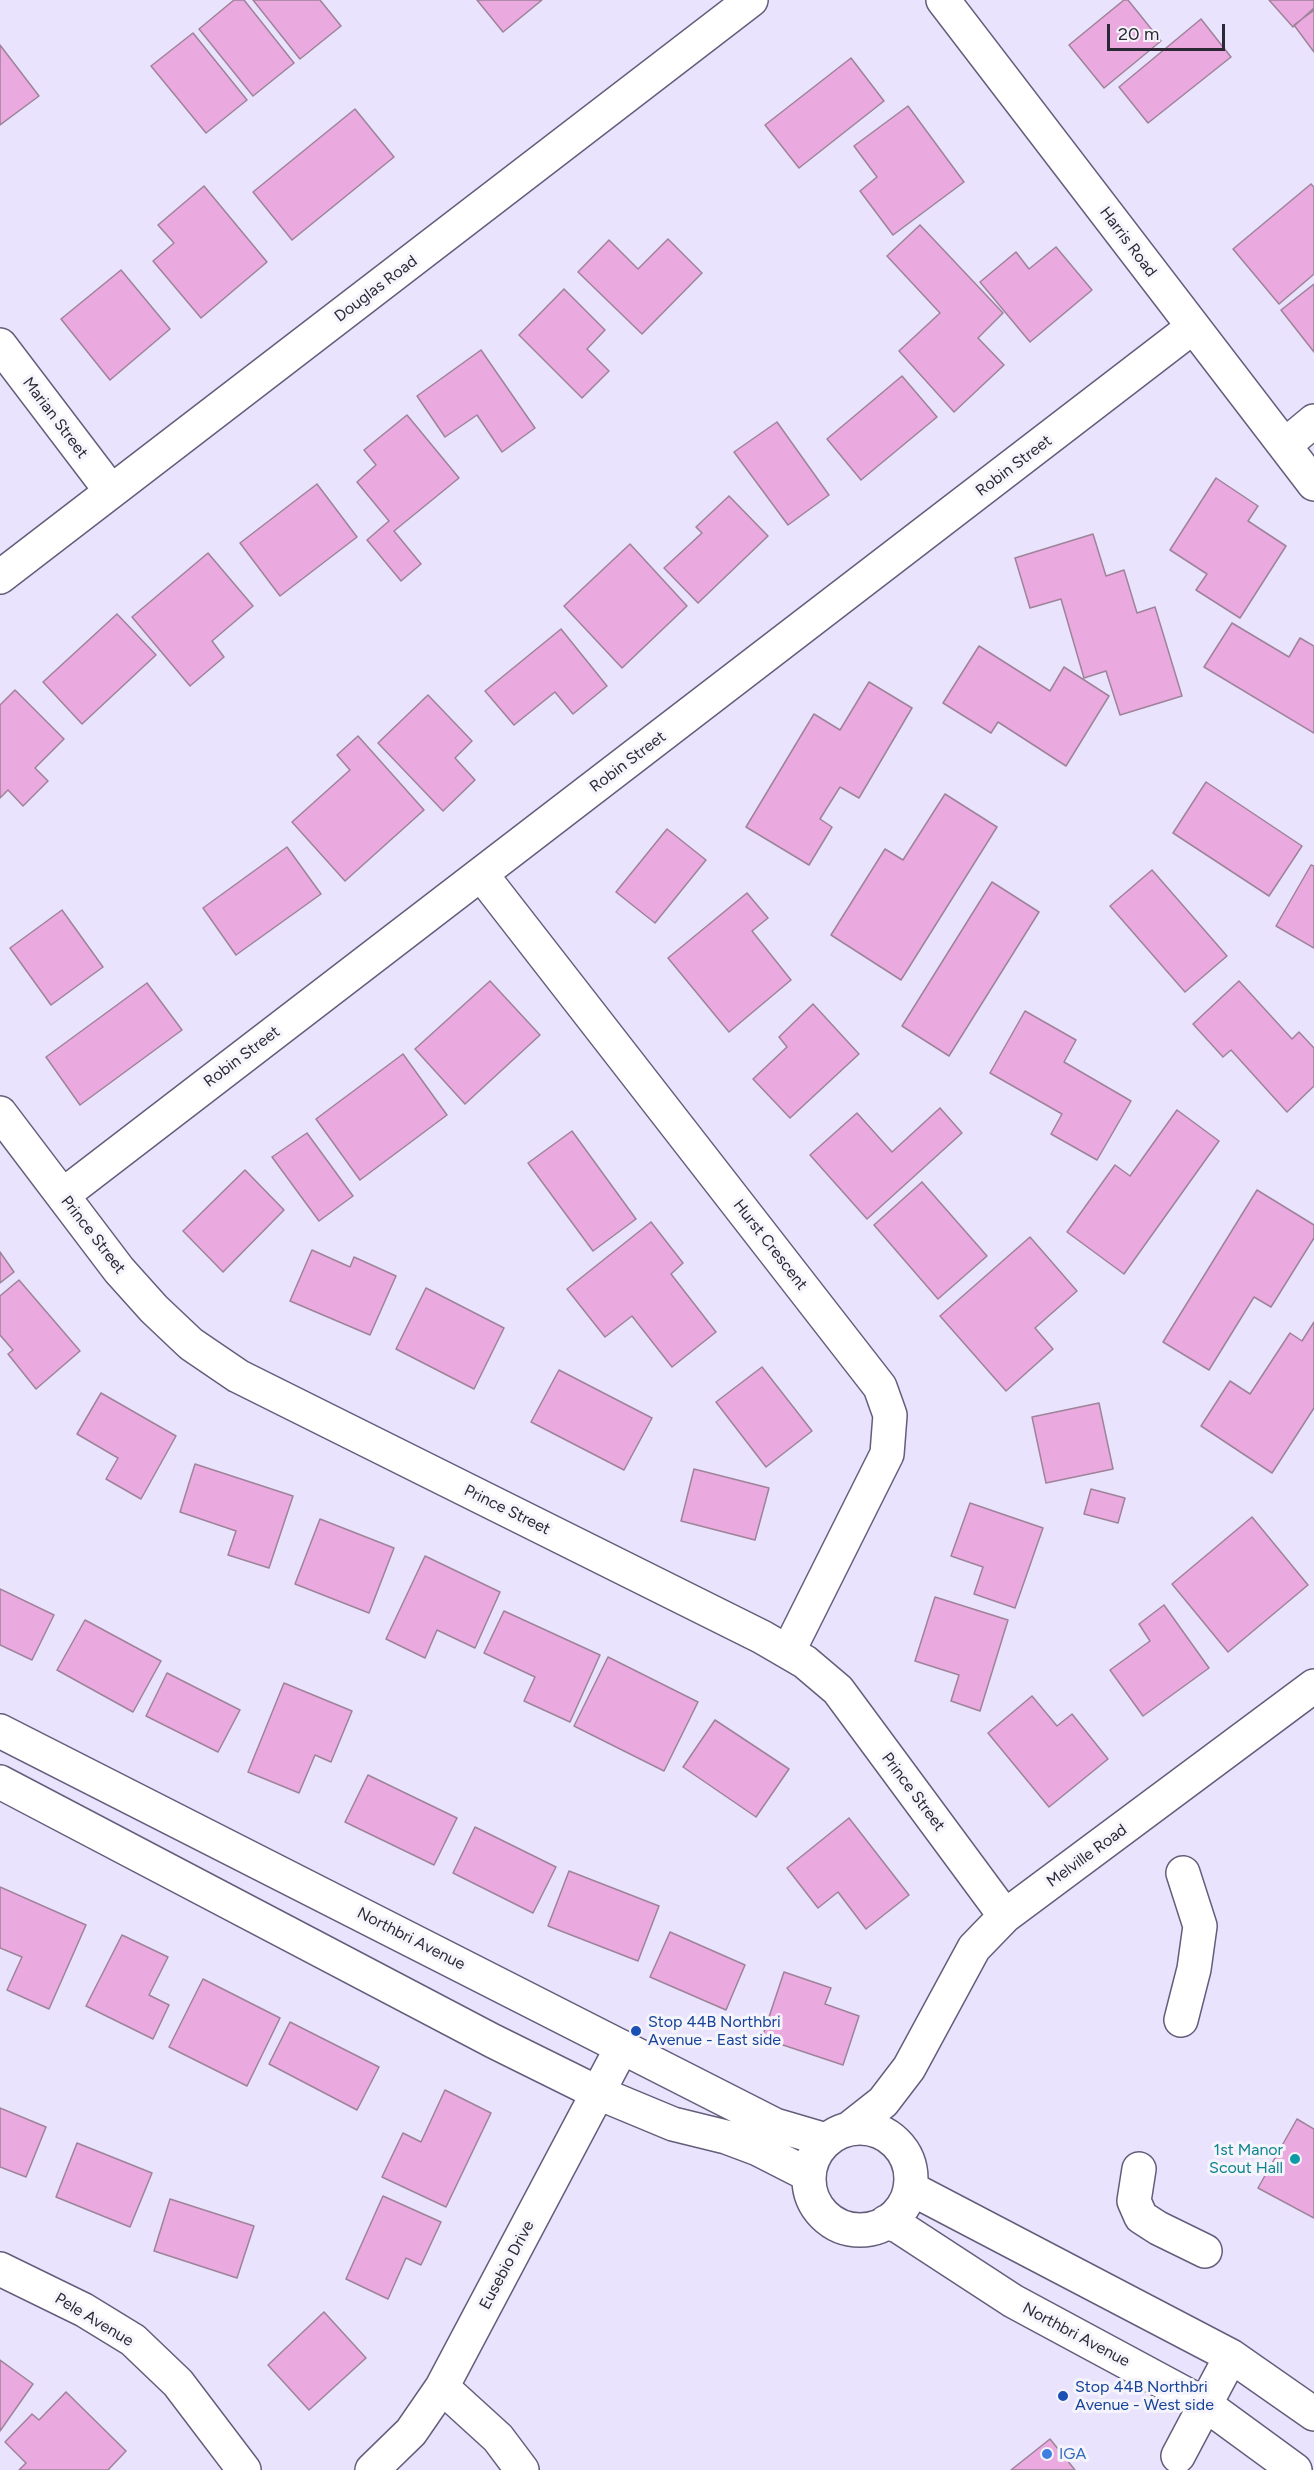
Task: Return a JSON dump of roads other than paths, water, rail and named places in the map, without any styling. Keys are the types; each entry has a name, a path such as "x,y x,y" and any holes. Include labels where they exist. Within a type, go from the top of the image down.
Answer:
{"street":[{"name":"Douglas Road","path":"0,577 752,0"},
{"name":"Harris Road","path":"943,0 1193,327 1312,476"},
{"name":"Robin Street","path":"63,1195 1193,327"},
{"name":"Marian Street","path":"0,345 111,491"},
{"path":"1285,445 1314,421"},
{"name":"Hurst Crescent","path":"481,874 880,1387 890,1415 887,1454 788,1653"},
{"name":"Prince Street","path":"0,1113 119,1270 154,1310 191,1344 238,1376 805,1662 838,1690 1005,1916"},
{"name":"Melville Road","path":"838,2134 883,2102 909,2068 974,1948 1005,1916 1314,1686"},
{"name":"Northbri Avenue","path":"0,1731 775,2125 838,2134"},
{"path":"0,1782 493,2041 596,2092 673,2124 726,2137 758,2149 809,2175"},
{"path":"1181,2020 1194,1969 1200,1926 1184,1872"},
{"name":"Eusebio Drive","path":"372,2470 411,2432 442,2387 596,2092 622,2047"},
{"name":"Melville Road","path":"896,2143 900,2105 909,2068"},
{"path":"875,2130 896,2143 905,2156 910,2172 910,2188 898,2214 872,2229 855,2230 833,2222 816,2205 810,2191 811,2162 838,2134 875,2130"},
{"path":"1140,2169 1134,2201 1141,2217 1205,2251"},
{"path":"910,2188 1231,2356 1314,2414"},
{"name":"Northbri Avenue","path":"886,2222 898,2226 1013,2301 1206,2405 1295,2470"},
{"name":"Pele Avenue","path":"0,2269 84,2310 133,2340 178,2383 244,2470"},
{"path":"1178,2456 1231,2356"},
{"path":"442,2387 498,2438 522,2470"}],"place":[{"name":"Stop 44B Northbri Avenue - East side","path":"636,2031"},
{"name":"1st Manor Scout Hall","path":"1295,2159"},
{"name":"Stop 44B Northbri Avenue - West side","path":"1063,2396"},
{"name":"IGA","path":"1047,2454"}]}
